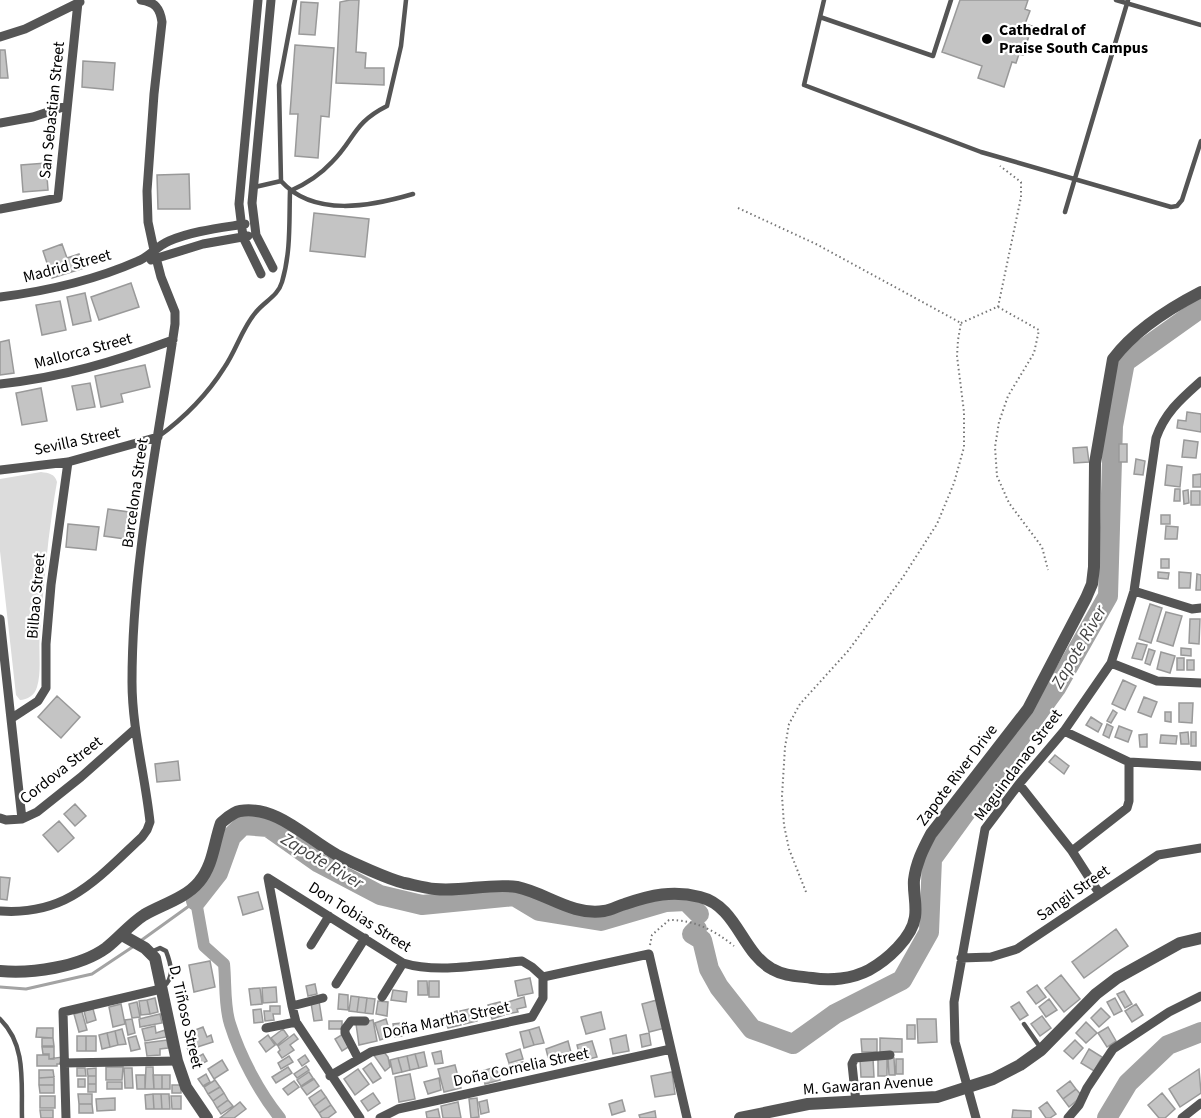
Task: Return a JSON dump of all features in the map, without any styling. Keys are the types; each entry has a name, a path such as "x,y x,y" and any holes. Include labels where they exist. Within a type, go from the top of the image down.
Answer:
{"street":[{"name":"Barcelona Street","path":"0,911 34,910 64,901 98,878 147,830 149,815 135,729 132,684 133,632 144,524 173,340 175,312 156,260 148,222 147,191 162,22 155,4 141,0"},
{"path":"258,0 239,204 243,237 261,274"},
{"path":"271,0 253,187 253,222 256,235 273,268"},
{"path":"0,37 25,29 81,1"},
{"name":"San Sebastian Street","path":"0,208 47,202 58,198 66,106 81,1"},
{"path":"0,123 33,117 66,106"},
{"name":"Madrid Street","path":"141,260 169,241 253,222"},
{"name":"Madrid Street","path":"0,297 72,283 141,260 156,260 203,244 256,235"},
{"name":"Zapote River Drive","path":"0,971 34,970 77,962 127,937 136,920 188,892 198,883 210,863 221,823 240,811 258,811 288,822 338,855 401,882 436,889 515,887 567,907 585,911 603,911 663,893 676,892 715,902 759,958 771,969 788,975 820,980 840,979 867,971 889,958 910,931 915,918 914,881 921,854 932,834 1028,709 1092,584 1095,463 1113,358 1121,348 1172,307 1201,292"},
{"name":"Mallorca Street","path":"0,384 67,374 131,356 173,340"},
{"name":"Maguindanao Street","path":"976,1118 955,1042 954,1002 985,829 1019,784 1065,731 1111,663 1134,591 1156,438 1162,422 1173,406 1201,381"},
{"name":"Sevilla Street","path":"0,470 68,462 158,437"},
{"name":"Bilbao Street","path":"12,718 38,701 46,688 46,644 51,585 68,462"},
{"path":"1134,591 1192,609 1201,608"},
{"path":"0,619 22,819"},
{"path":"1111,663 1156,681 1201,683"},
{"name":"Cordova Street","path":"0,818 22,819 36,812 135,729"},
{"path":"1065,731 1130,762 1201,766"},
{"path":"1072,851 1127,808 1130,762"},
{"path":"1019,784 1072,851 1100,893"},
{"name":"Sangil Street","path":"961,958 991,957 1017,949 1158,855 1201,848"},
{"name":"Don Tobias Street","path":"292,1006 268,878 403,963 431,968 522,961 543,977"},
{"path":"311,945 329,916"},
{"name":"D. Tiñoso Street","path":"127,937 148,950 155,958 177,1061 186,1087 207,1118"},
{"path":"336,984 365,938"},
{"name":"M. Gawaran Avenue","path":"740,1118 808,1104 937,1097 993,1079 1020,1065 1041,1050 1096,994 1117,978 1180,943 1201,938"},
{"path":"543,977 649,954 687,1118"},
{"path":"382,997 403,963"},
{"name":"Doña Martha Street","path":"330,1076 370,1052 532,1017 543,998 543,977"},
{"path":"66,1118 63,1012 161,988"},
{"path":"1068,1118 1079,1105 1087,1088 1113,1049 1169,1012 1201,996"},
{"path":"323,998 292,1006 296,1022 360,1118"},
{"path":"358,1058 345,1029 351,1021 365,1021"},
{"path":"266,1028 296,1022"},
{"name":"Doña Cornelia Street","path":"380,1118 398,1109 671,1049"},
{"path":"856,1102 852,1064 855,1058 890,1055"},
{"path":"64,1064 177,1061"},
{"path":"1182,1118 1201,1103"}],"lane":[{"path":"295,0 279,85 281,181 290,191 306,199 340,206 362,205 413,194"},
{"path":"290,191 307,183 333,161 358,126 387,106 400,46 406,0"},
{"path":"824,0 804,85 981,153 1164,207 1174,207 1184,197 1201,141"},
{"path":"820,16 933,56 951,0"},
{"path":"1116,0 1201,25"},
{"path":"1065,212 1127,2"},
{"path":"253,187 281,181"},
{"path":"158,437 178,423 199,401 224,369 255,312 273,297 282,284 288,257 290,191"},
{"path":"0,1019 13,1035 20,1054 22,1118"},
{"path":"1024,1024 1041,1050"}],"path":[{"path":"997,164 1021,182 1018,210 998,306"},
{"path":"738,208 816,244 962,323"},
{"path":"962,323 998,306"},
{"path":"998,306 1039,330 1039,339 1034,353 1008,396 999,422 995,447 997,476 1009,503 1041,547 1048,570"},
{"path":"806,892 789,849 784,825 782,796 789,724 800,705 848,651 903,577 937,524 954,483 964,447 957,356 962,323"},
{"path":"649,954 652,935 669,920 686,920 710,929 734,945 740,954"}],"shaded area":[{"path":"41,472 51,474 57,482 45,576 40,667 33,695 20,700 16,695 0,551 0,479"}],"building":[{"path":"359,0 356,52 366,53 365,68 384,68 384,85 336,83 340,2"},
{"name":"Cathedral of Praise South Campus","path":"960,0 1028,0 1025,9 1030,11 1025,24 1032,26 1023,55 1019,54 1016,63 1012,62 1004,87 978,78 982,66 942,52"},
{"path":"301,2 318,3 315,35 299,34"},
{"path":"295,45 334,48 329,117 321,116 318,158 295,156 298,114 290,114"},
{"path":"0,50 5,50 8,78 0,78"},
{"path":"83,61 115,63 113,90 82,87"},
{"path":"46,163 48,190 23,192 21,165"},
{"path":"189,174 190,209 158,209 157,175"},
{"path":"314,213 369,219 365,257 310,251"},
{"path":"62,244 67,258 79,254 84,268 52,278 43,251"},
{"path":"131,283 139,307 99,320 91,297"},
{"path":"85,293 91,321 73,325 67,297"},
{"path":"60,301 66,330 42,335 36,305"},
{"path":"9,340 14,373 0,375 0,342"},
{"path":"145,365 150,387 121,394 123,402 101,407 95,376"},
{"path":"90,383 95,407 77,410 72,386"},
{"path":"41,388 47,421 22,425 16,393"},
{"path":"1187,412 1201,414 1201,432 1177,428 1178,420 1186,421"},
{"path":"1184,440 1198,442 1196,458 1182,457"},
{"path":"1119,444 1127,444 1127,462 1119,462"},
{"path":"1087,447 1089,462 1074,463 1073,448"},
{"path":"1136,459 1145,461 1143,475 1134,474"},
{"path":"1167,465 1182,467 1180,487 1165,485"},
{"path":"1201,474 1201,487 1193,487 1193,475"},
{"path":"1175,489 1180,489 1180,501 1174,501"},
{"path":"1188,490 1189,503 1184,504 1183,491"},
{"path":"1191,491 1200,491 1200,505 1191,505"},
{"path":"108,509 136,513 132,540 104,536"},
{"path":"1161,515 1170,515 1170,524 1161,524"},
{"path":"68,524 99,527 96,550 66,547"},
{"path":"1166,526 1178,527 1177,539 1165,539"},
{"path":"1161,559 1169,559 1169,568 1161,568"},
{"path":"1158,572 1169,573 1168,579 1158,578"},
{"path":"1179,572 1191,573 1190,588 1179,588"},
{"path":"1197,574 1201,575 1201,590 1196,590"},
{"path":"1150,604 1162,608 1151,643 1139,639"},
{"path":"1166,612 1182,616 1173,646 1157,641"},
{"path":"1190,619 1200,619 1199,644 1189,643"},
{"path":"1137,643 1147,645 1142,660 1132,658"},
{"path":"1181,648 1191,649 1191,656 1181,655"},
{"path":"1149,649 1155,651 1150,665 1145,663"},
{"path":"1161,652 1175,656 1170,673 1157,669"},
{"path":"1177,658 1184,658 1184,670 1177,670"},
{"path":"1187,660 1194,660 1194,670 1187,670"},
{"path":"1123,680 1136,686 1125,710 1112,704"},
{"path":"57,696 80,717 61,738 38,717"},
{"path":"1144,697 1157,702 1151,717 1138,712"},
{"path":"1179,703 1193,703 1192,723 1179,722"},
{"path":"1113,710 1117,713 1111,723 1107,721"},
{"path":"1165,712 1171,712 1171,722 1165,721"},
{"path":"1091,717 1102,724 1098,732 1086,725"},
{"path":"1107,724 1113,727 1109,738 1103,735"},
{"path":"1119,726 1132,731 1128,742 1115,737"},
{"path":"1188,732 1189,744 1181,744 1180,733"},
{"path":"1191,732 1196,732 1196,746 1191,746"},
{"path":"1147,734 1147,747 1140,747 1139,735"},
{"path":"1161,735 1177,736 1176,744 1160,743"},
{"path":"1055,755 1069,766 1064,774 1049,762"},
{"path":"178,761 180,780 157,782 155,764"},
{"path":"75,804 86,816 75,826 64,814"},
{"path":"59,821 74,838 58,852 43,835"},
{"path":"0,877 10,878 7,900 0,899"},
{"path":"258,892 263,909 243,915 238,897"},
{"path":"1116,929 1128,946 1084,978 1072,962"},
{"path":"210,961 215,987 194,992 189,965"},
{"path":"1061,975 1080,999 1064,1012 1045,988"},
{"path":"530,978 533,993 518,996 515,981"},
{"path":"418,981 427,981 428,995 418,995"},
{"path":"429,981 439,981 439,997 429,997"},
{"path":"315,984 317,994 308,996 306,986"},
{"path":"1037,985 1046,997 1036,1004 1027,992"},
{"path":"276,987 277,1002 263,1003 262,988"},
{"path":"260,988 262,1004 251,1005 249,989"},
{"path":"393,990 407,992 406,1002 391,1000"},
{"path":"1124,991 1132,1004 1125,1008 1117,994"},
{"path":"339,994 348,995 348,1010 338,1009"},
{"path":"351,996 359,997 357,1012 349,1011"},
{"path":"359,997 367,998 365,1013 357,1012"},
{"path":"524,997 526,1007 517,1009 518,1012 507,1014 505,1003"},
{"path":"155,998 158,1012 150,1014 147,1000"},
{"path":"367,998 375,999 373,1014 365,1013"},
{"path":"1115,998 1122,1011 1114,1015 1107,1002"},
{"path":"1049,999 1057,1010 1046,1017 1039,1007"},
{"path":"147,1000 150,1014 141,1015 139,1001"},
{"path":"657,1000 665,1028 649,1032 642,1004"},
{"path":"319,1001 322,1020 314,1021 311,1003"},
{"path":"378,1001 388,1002 387,1016 376,1014"},
{"path":"137,1002 140,1017 132,1018 129,1004"},
{"path":"500,1002 504,1015 492,1019 488,1005"},
{"path":"1019,1002 1028,1015 1020,1020 1011,1007"},
{"path":"121,1004 125,1024 113,1027 109,1007"},
{"path":"1136,1004 1143,1015 1132,1022 1125,1011"},
{"path":"270,1006 280,1006 280,1014 273,1014 274,1020 265,1021 264,1011 270,1011"},
{"path":"474,1008 477,1021 464,1024 460,1011"},
{"path":"1101,1008 1110,1017 1099,1027 1091,1018"},
{"path":"93,1009 96,1020 87,1023 84,1011"},
{"path":"261,1009 263,1022 254,1023 253,1010"},
{"path":"457,1011 461,1025 448,1028 444,1015"},
{"path":"82,1012 87,1030 79,1032 74,1014"},
{"path":"601,1012 605,1029 586,1034 581,1017"},
{"path":"160,1014 162,1023 140,1027 139,1019"},
{"path":"1042,1016 1051,1028 1040,1036 1031,1024"},
{"path":"132,1019 135,1033 128,1035 125,1020"},
{"path":"386,1019 391,1036 380,1040 375,1023"},
{"path":"917,1019 936,1019 937,1042 918,1043"},
{"path":"373,1020 377,1041 359,1045 356,1024"},
{"path":"329,1021 342,1021 342,1029 329,1029"},
{"path":"1086,1022 1097,1033 1086,1043 1076,1033"},
{"path":"401,1023 402,1036 395,1037 393,1024"},
{"path":"907,1025 915,1025 915,1039 907,1039"},
{"path":"155,1026 156,1033 165,1030 166,1037 145,1041 142,1029"},
{"path":"203,1027 207,1037 211,1035 213,1042 188,1050 185,1034"},
{"path":"539,1027 544,1043 534,1045 529,1030"},
{"path":"1108,1027 1116,1041 1107,1047 1098,1033"},
{"path":"37,1028 53,1028 53,1038 36,1037"},
{"path":"122,1029 126,1044 118,1045 115,1031"},
{"path":"283,1029 288,1036 277,1045 271,1038"},
{"path":"529,1030 534,1045 524,1048 520,1032"},
{"path":"115,1031 118,1045 110,1047 107,1033"},
{"path":"107,1033 110,1047 102,1049 99,1035"},
{"path":"649,1033 651,1045 642,1047 640,1035"},
{"path":"294,1034 298,1039 290,1045 294,1050 282,1058 278,1052 280,1050 278,1046"},
{"path":"343,1034 350,1046 342,1051 335,1039"},
{"path":"268,1035 275,1045 266,1052 259,1042"},
{"path":"626,1035 629,1051 613,1054 610,1039"},
{"path":"77,1036 86,1036 86,1051 77,1051"},
{"path":"86,1036 96,1036 96,1051 86,1051"},
{"path":"136,1036 140,1049 131,1051 128,1038"},
{"path":"42,1038 53,1038 54,1046 42,1046"},
{"path":"880,1038 902,1039 902,1052 880,1052"},
{"path":"861,1039 877,1039 877,1052 862,1052"},
{"path":"167,1040 168,1048 160,1049 160,1055 147,1056 145,1043"},
{"path":"1075,1040 1083,1048 1073,1059 1064,1051"},
{"path":"568,1041 573,1060 559,1064 557,1054 548,1057 546,1049"},
{"path":"592,1041 597,1057 581,1061 577,1045"},
{"path":"42,1047 54,1047 54,1059 49,1059 49,1054 43,1054"},
{"path":"520,1049 523,1059 509,1063 506,1054"},
{"path":"1089,1049 1102,1057 1094,1071 1081,1063"},
{"path":"383,1051 388,1057 390,1067 385,1071 373,1054"},
{"path":"441,1051 443,1063 435,1064 432,1053"},
{"path":"424,1052 427,1066 419,1068 415,1054"},
{"path":"203,1054 207,1061 198,1066 194,1059"},
{"path":"415,1054 419,1068 410,1070 407,1056"},
{"path":"37,1055 49,1055 49,1059 62,1057 62,1064 37,1066"},
{"path":"305,1055 309,1061 302,1066 298,1060"},
{"path":"289,1056 293,1062 281,1069 278,1063"},
{"path":"407,1056 410,1070 402,1072 398,1058"},
{"path":"398,1058 402,1072 393,1074 390,1060"},
{"path":"873,1058 874,1077 861,1077 860,1059"},
{"path":"878,1058 887,1058 887,1076 878,1076"},
{"path":"888,1058 894,1058 895,1075 889,1075"},
{"path":"896,1059 903,1059 903,1074 896,1074"},
{"path":"222,1060 228,1070 214,1079 208,1069"},
{"path":"523,1062 524,1071 510,1074 509,1065"},
{"path":"371,1063 381,1078 373,1083 363,1069"},
{"path":"455,1065 461,1088 444,1092 438,1069"},
{"path":"306,1066 309,1070 297,1078 294,1074"},
{"path":"106,1067 123,1067 122,1080 106,1080"},
{"path":"146,1067 153,1067 154,1089 145,1089"},
{"path":"288,1067 292,1073 276,1083 272,1077"},
{"path":"496,1067 500,1080 485,1084 482,1071"},
{"path":"77,1068 85,1068 86,1076 77,1076"},
{"path":"96,1068 96,1076 88,1076 87,1069"},
{"path":"124,1068 132,1068 133,1088 125,1088"},
{"path":"358,1069 369,1084 355,1095 344,1079"},
{"path":"1199,1069 1201,1093 1180,1107 1169,1089"},
{"path":"39,1070 53,1070 54,1077 39,1078"},
{"path":"309,1072 313,1078 301,1086 297,1080"},
{"path":"672,1072 675,1094 655,1097 651,1076"},
{"path":"206,1074 210,1082 203,1086 198,1079"},
{"path":"410,1074 415,1099 399,1102 395,1077"},
{"path":"136,1075 145,1075 145,1089 137,1089"},
{"path":"153,1075 162,1075 162,1089 154,1089"},
{"path":"162,1075 170,1075 170,1089 162,1089"},
{"path":"88,1076 96,1076 96,1084 88,1084"},
{"path":"54,1077 54,1085 39,1085 39,1078"},
{"path":"439,1078 441,1090 428,1094 424,1082"},
{"path":"78,1079 85,1079 85,1087 78,1087"},
{"path":"314,1079 319,1086 307,1095 301,1087"},
{"path":"215,1080 220,1087 208,1094 204,1087"},
{"path":"294,1081 299,1087 288,1095 283,1089"},
{"path":"1070,1081 1076,1089 1063,1099 1057,1091"},
{"path":"107,1082 122,1082 122,1089 107,1089"},
{"path":"88,1084 96,1084 96,1092 88,1092"},
{"path":"39,1085 54,1085 54,1093 40,1093"},
{"path":"172,1085 181,1085 181,1093 172,1093"},
{"path":"220,1087 224,1093 213,1101 208,1094"},
{"path":"1076,1089 1082,1096 1069,1107 1063,1099"},
{"path":"321,1090 326,1097 314,1106 309,1098"},
{"path":"224,1093 228,1100 217,1108 213,1101"},
{"path":"373,1093 380,1103 368,1111 361,1101"},
{"path":"1162,1093 1175,1109 1165,1118 1159,1118 1148,1105"},
{"path":"78,1094 92,1094 92,1104 79,1104"},
{"path":"153,1094 154,1109 146,1109 145,1095"},
{"path":"153,1094 161,1094 162,1109 154,1109"},
{"path":"161,1094 169,1094 170,1109 162,1109"},
{"path":"40,1096 55,1096 55,1108 40,1108"},
{"path":"171,1096 181,1096 181,1109 172,1109"},
{"path":"326,1097 331,1105 319,1113 314,1106"},
{"path":"115,1098 115,1110 97,1111 96,1099"},
{"path":"477,1098 479,1117 471,1118 469,1099"},
{"path":"228,1100 233,1106 221,1114 217,1108"},
{"path":"487,1100 489,1112 481,1114 479,1102"},
{"path":"622,1100 625,1111 612,1115 609,1104"},
{"path":"240,1102 246,1109 234,1118 220,1118"},
{"path":"458,1102 461,1118 443,1118 441,1106"},
{"path":"1047,1102 1056,1114 1050,1118 1046,1118 1039,1108"},
{"path":"79,1104 92,1104 93,1113 79,1113"},
{"path":"331,1105 336,1112 328,1118 322,1118 319,1113"},
{"path":"438,1109 440,1118 427,1118 426,1112"},
{"path":"40,1110 53,1110 53,1118 41,1118"},
{"path":"1013,1110 1031,1111 1031,1118 1012,1118"},
{"path":"655,1111 656,1118 640,1118 639,1115"}],"waterway":[{"name":"Zapote River","path":"697,929 692,934 702,940 709,969 719,987 752,1029 793,1044 835,1014 902,980 929,932 932,859 1056,688 1108,596 1113,426 1125,362 1201,308"},
{"name":"Zapote River","path":"196,901 218,873 231,837 243,825 268,827 319,863 380,895 422,905 514,896 539,911 601,921 666,902 686,901 699,914"},
{"name":"Zapote River","path":"139,942 196,901"},
{"path":"196,901 204,946 224,964 227,1010 234,1036 258,1085 280,1118"},
{"name":"Zapote River","path":"0,987 26,989 92,974 134,946"},
{"path":"1107,1118 1128,1083 1168,1045 1201,1032"}],"place":[{"name":"Cathedral of Praise South Campus","path":"987,39"}]}
